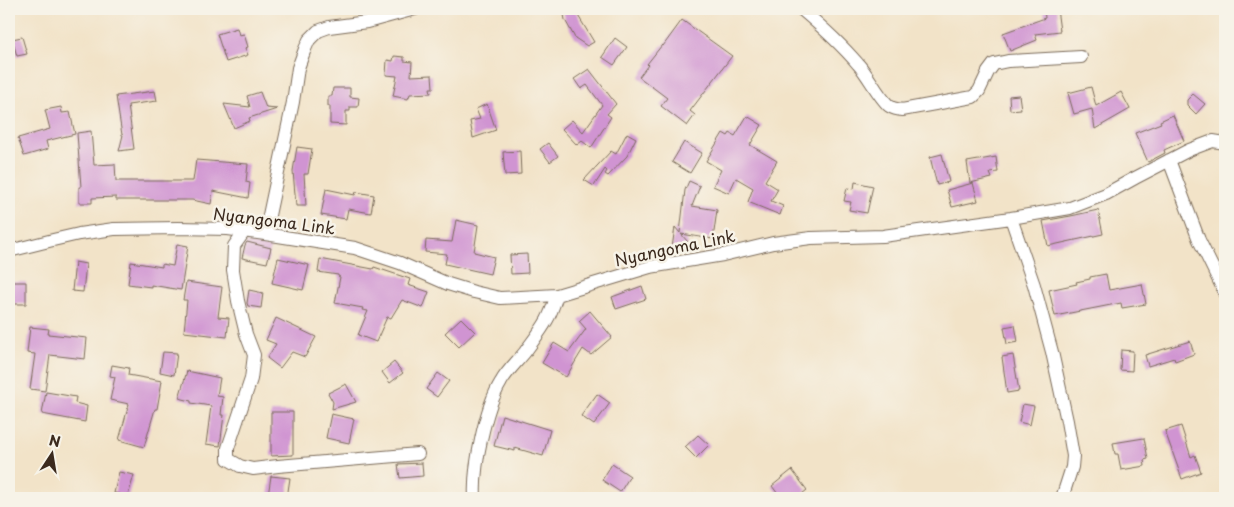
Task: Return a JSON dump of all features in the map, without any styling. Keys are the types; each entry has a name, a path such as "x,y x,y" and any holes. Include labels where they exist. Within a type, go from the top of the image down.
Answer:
{"street":[{"path":"265,234 293,102 298,68 309,40 318,31 329,27 367,22 415,9"},
{"path":"801,9 858,64 883,100 890,107 896,109 902,110 973,97 979,91 994,64 1008,61 1081,57"},
{"name":"Nyangoma Link","path":"9,251 79,234 114,229 228,229 355,248 400,263 448,284 500,298 557,295 650,267 722,255 773,243 811,238 883,236 1070,208 1106,194 1169,160 1213,141 1225,143"},
{"path":"1169,160 1199,240 1225,293"},
{"path":"1011,218 1037,295 1067,421 1073,456 1072,467 1062,498"},
{"path":"244,232 234,246 233,270 246,334 254,355 251,379 228,448 228,459 240,466 253,469 418,454"},
{"path":"475,498 474,488 479,452 486,419 493,398 501,382 547,320 557,295"}],"building":[{"path":"563,9 574,9 594,42 587,46 575,38 565,20"},
{"path":"1044,9 1057,9 1060,31 1035,34 1037,40 1010,51 1003,33 1045,18"},
{"path":"682,20 732,56 690,111 695,115 687,126 661,106 667,98 639,77"},
{"path":"237,28 239,35 244,34 248,47 245,48 248,55 226,62 217,34"},
{"path":"22,37 27,54 17,56 12,39"},
{"path":"615,38 627,47 614,65 602,57"},
{"path":"394,56 404,57 404,61 412,62 411,76 432,75 433,88 430,88 431,93 410,94 408,99 393,96 397,76 386,75 387,60 393,61"},
{"path":"589,69 616,104 607,114 611,117 591,148 582,141 577,145 562,129 572,120 583,132 602,105 587,85 581,89 574,79"},
{"path":"1091,87 1096,106 1121,92 1130,109 1095,129 1092,109 1074,114 1068,93"},
{"path":"333,88 350,88 350,97 359,98 358,107 350,107 350,111 346,111 346,125 330,124 328,96 332,96"},
{"path":"155,91 157,101 128,105 134,149 119,151 123,135 116,96"},
{"path":"260,92 266,108 277,109 249,118 250,121 234,128 224,104 250,107 247,96"},
{"path":"1193,94 1205,104 1196,114 1187,105 1187,100"},
{"path":"1019,95 1021,109 1010,110 1009,96"},
{"path":"487,104 496,130 473,138 470,121 480,119 476,109"},
{"path":"61,107 62,113 70,112 75,134 46,141 48,149 24,156 18,138 50,129 45,110"},
{"path":"1173,115 1184,141 1164,150 1165,153 1148,162 1135,133 1161,123 1160,121"},
{"path":"747,116 762,125 750,145 777,161 765,181 778,189 771,201 783,206 780,215 748,202 753,188 736,178 729,193 713,186 721,170 706,161 723,133 728,136 730,133 735,136"},
{"path":"91,131 94,165 115,164 116,181 193,181 196,160 248,164 246,182 250,183 248,198 213,191 211,204 192,200 116,200 116,197 92,198 92,203 79,203 79,187 81,187 77,133"},
{"path":"627,133 636,138 627,156 608,176 605,174 607,171 605,169 594,186 584,180 611,151 616,154"},
{"path":"684,142 702,153 690,173 672,162"},
{"path":"548,143 558,156 550,162 540,149"},
{"path":"297,147 312,149 308,174 304,174 306,206 296,206 293,171"},
{"path":"520,151 521,174 505,175 503,152"},
{"path":"942,154 949,182 937,185 930,157"},
{"path":"996,157 998,172 990,173 992,178 970,183 967,162"},
{"path":"689,181 700,186 692,206 717,210 713,239 681,234 688,242 687,250 672,248 675,227 680,233 685,190"},
{"path":"855,182 873,186 867,213 849,210 851,202 844,201 847,188 854,189"},
{"path":"973,183 978,201 952,207 947,190"},
{"path":"326,189 355,195 356,192 374,195 371,213 348,209 346,219 321,215"},
{"path":"1098,210 1103,234 1048,246 1043,221"},
{"path":"456,220 478,225 474,252 494,257 490,274 445,264 447,254 425,252 426,240 452,242"},
{"path":"247,242 271,248 267,263 242,258"},
{"path":"177,244 188,246 181,290 151,285 151,287 128,284 131,262 162,267 162,264 173,266"},
{"path":"527,254 528,273 511,274 510,255"},
{"path":"278,258 309,265 303,290 272,283"},
{"path":"320,259 373,269 374,267 410,279 408,285 429,292 423,308 402,300 391,318 387,317 376,342 358,335 368,311 362,310 363,308 335,303 340,277 338,275 318,272"},
{"path":"75,262 86,264 83,292 72,291"},
{"path":"1106,274 1109,290 1142,284 1146,304 1122,308 1121,303 1055,316 1049,290 1077,284 1076,282 1090,279 1090,277"},
{"path":"9,282 26,282 26,304 9,304"},
{"path":"186,282 222,287 218,317 229,318 227,337 184,332 187,300 183,300"},
{"path":"642,286 646,299 616,309 612,297"},
{"path":"249,290 263,293 261,308 248,306"},
{"path":"590,311 612,337 591,355 583,349 566,377 542,363 554,343 569,352 586,329 579,321"},
{"path":"276,318 316,337 305,357 292,352 280,368 267,358 276,344 266,340"},
{"path":"461,318 475,332 459,347 445,333"},
{"path":"1015,325 1018,342 1007,344 1004,327"},
{"path":"30,327 49,329 48,334 87,338 85,359 50,355 45,391 30,389 35,354 27,353"},
{"path":"1190,341 1194,354 1175,361 1174,358 1148,366 1145,355"},
{"path":"1121,350 1133,351 1132,371 1120,370"},
{"path":"163,352 177,353 174,375 160,372"},
{"path":"1013,355 1019,391 1007,393 1002,357"},
{"path":"394,362 403,373 390,383 382,372"},
{"path":"112,365 129,368 128,375 162,381 157,409 155,409 144,447 119,440 129,404 110,400 115,377 110,376"},
{"path":"187,371 220,378 217,396 223,397 221,415 224,415 220,446 206,444 211,406 191,403 191,401 179,398"},
{"path":"438,373 449,381 437,397 426,389"},
{"path":"346,384 356,402 332,409 333,402 328,393"},
{"path":"46,392 76,397 75,403 87,406 85,422 42,414"},
{"path":"597,394 610,403 594,425 581,416"},
{"path":"1023,404 1034,406 1030,425 1019,422"},
{"path":"271,412 293,412 293,455 271,456"},
{"path":"331,414 354,419 349,443 326,438"},
{"path":"502,415 550,430 543,456 515,448 515,451 494,446"},
{"path":"1181,426 1191,457 1195,455 1201,472 1182,479 1165,431"},
{"path":"698,435 709,445 696,458 685,447"},
{"path":"1144,438 1148,459 1144,460 1145,466 1121,470 1118,454 1115,454 1113,443"},
{"path":"422,463 423,476 400,478 398,464"},
{"path":"612,464 630,476 620,492 602,480"},
{"path":"792,470 807,490 797,498 781,498 772,486"},
{"path":"119,472 134,475 128,496 114,493"},
{"path":"271,476 290,478 287,498 268,496"}]}
